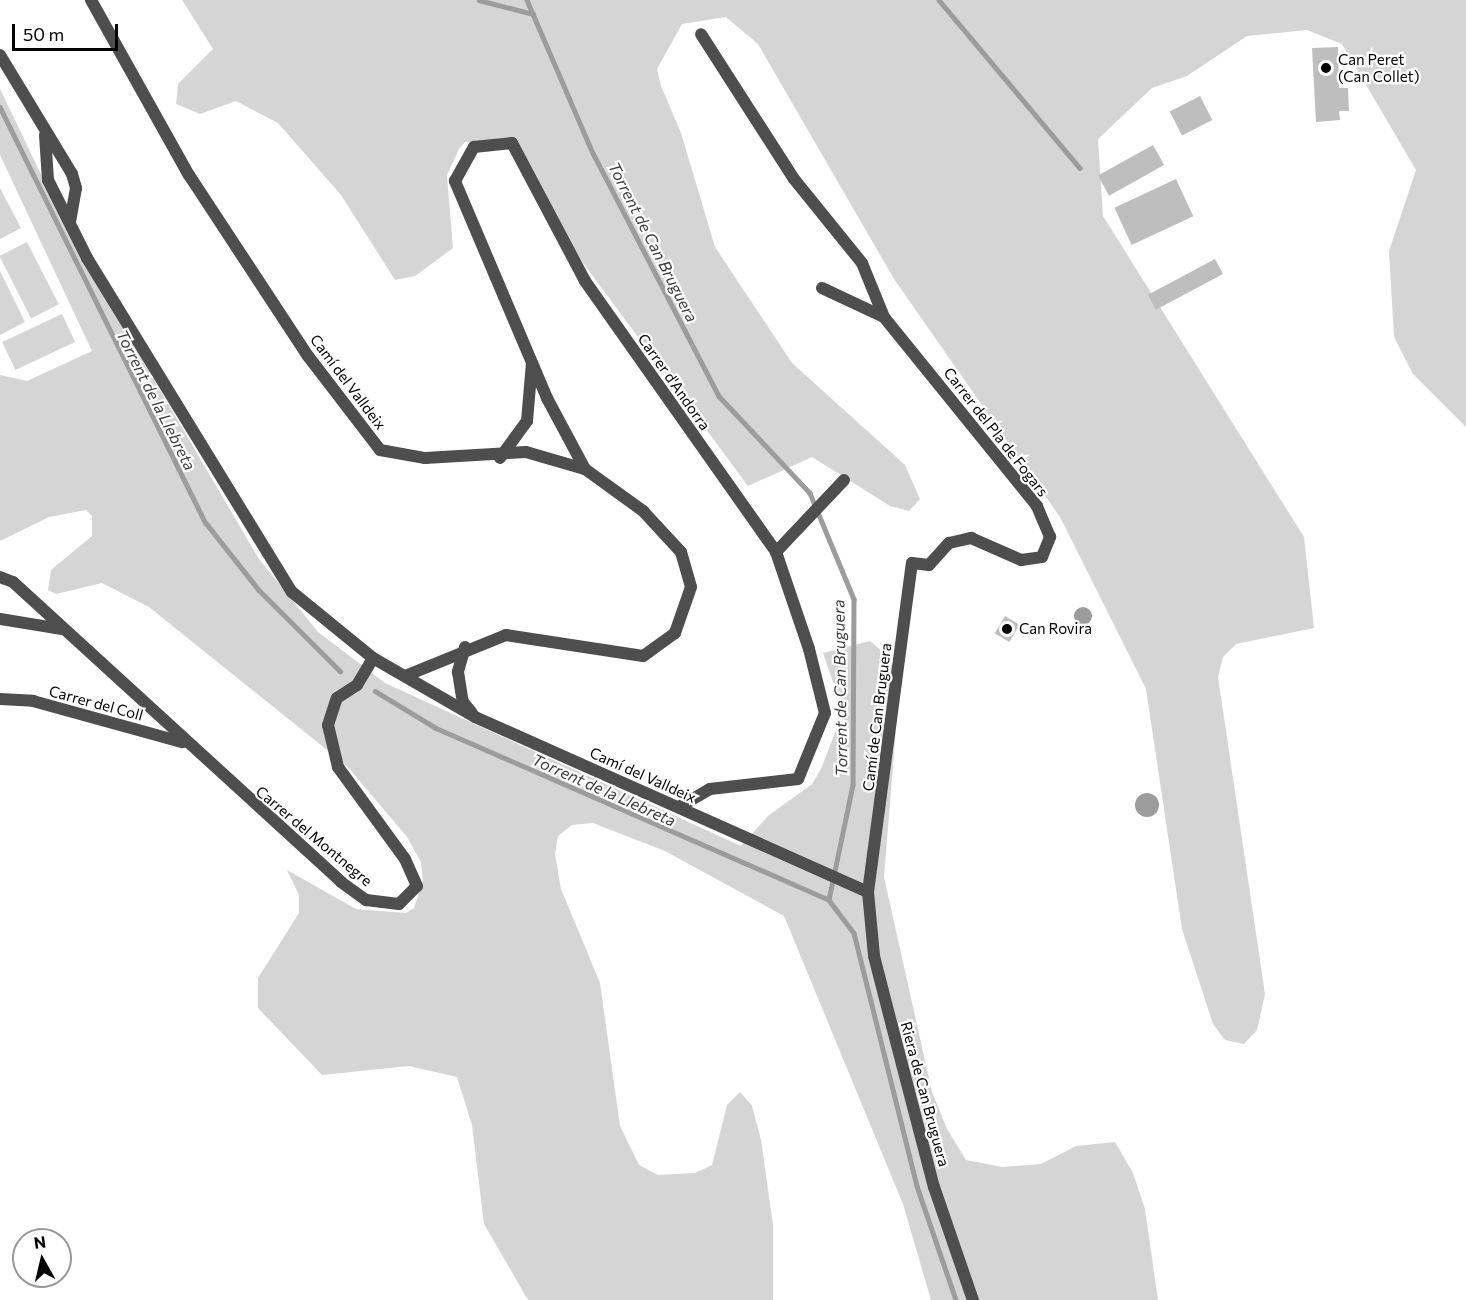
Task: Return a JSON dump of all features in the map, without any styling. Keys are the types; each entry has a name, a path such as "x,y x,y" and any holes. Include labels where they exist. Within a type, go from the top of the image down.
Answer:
{"street":[{"name":"Camí del Valldeix","path":"91,0 189,175 308,356 380,450 425,458 500,458 526,452 585,469 643,511 681,552 691,587 675,633 643,656 506,635 465,647 405,676"},
{"name":"Carrer del Pla de Fogars","path":"701,34 794,179 862,263 884,317 1037,506 1050,537 1042,557 1021,560 971,538 949,543 929,565"},
{"path":"0,55 45,135 72,174 76,188 70,222"},
{"path":"45,135 48,180 70,222 292,592 373,658 475,717"},
{"name":"Carrer d'Andorra","path":"585,469 547,398 532,358 455,181 474,147 512,143 585,281 776,552 825,713 798,779 710,789 679,807"},
{"name":"Carrer del Pla de Fogars","path":"822,288 884,317"},
{"name":"Carrer d'Andorra","path":"500,458 527,421 532,358"},
{"path":"776,552 844,480"},
{"name":"Camí de Can Bruguera","path":"868,892 912,563 929,565"},
{"name":"Carrer del Montnegre","path":"0,577 13,582 183,742 341,882 366,900 399,904 417,886 405,859 338,767 328,725 337,699 357,685 373,658"},
{"path":"0,619 64,629"},
{"path":"465,647 458,672 463,702 475,717"},
{"name":"Carrer del Coll","path":"0,699 33,701 183,742"},
{"name":"Camí del Valldeix","path":"475,717 868,892"},
{"name":"Riera de Can Bruguera","path":"868,892 874,956 889,1016 934,1187 972,1300"}],"shaded area":[{"path":"182,0 1466,0 1466,427 1413,374 1394,337 1389,251 1416,170 1342,44 1307,30 1247,36 1187,76 1152,88 1098,139 1103,216 1304,537 1314,628 1236,644 1223,657 1218,677 1265,994 1257,1030 1244,1044 1225,1040 1213,1024 1182,929 1146,689 1060,517 894,279 758,44 726,17 682,24 657,69 661,86 681,133 715,247 792,363 905,465 920,499 909,511 890,506 812,457 748,486 567,241 511,139 465,142 459,149 447,175 453,248 415,276 395,280 341,195 278,123 236,101 200,114 176,104 178,84 213,49"},
{"path":"0,89 76,247 259,559 318,632 385,683 741,846 768,816 812,784 821,769 840,720 840,702 823,653 870,641 884,653 897,673 899,692 884,877 932,1092 947,1129 966,1160 1002,1167 1041,1164 1076,1146 1115,1142 1133,1173 1145,1209 1158,1300 931,1300 903,1204 784,916 665,851 593,823 572,825 558,836 555,854 561,889 600,983 620,1126 639,1165 658,1175 695,1173 712,1165 727,1105 740,1092 752,1106 761,1140 773,1225 773,1300 528,1300 484,1224 472,1125 457,1077 409,1066 322,1075 258,1008 258,978 299,913 299,895 287,870 356,909 406,913 414,908 423,881 421,862 407,837 347,766 149,607 102,583 56,594 48,590 51,570 92,536 92,516 86,510 49,517 0,541 0,375 27,381 92,351 0,155"},
{"path":"0,188 21,228 0,239"},
{"path":"27,242 59,304 31,318 0,257"},
{"path":"0,271 25,322 0,335"},
{"path":"62,314 75,342 15,370 2,342"},
{"path":"1083,607 1089,610 1092,616 1089,622 1083,625 1077,622 1074,616 1077,610"},
{"path":"1147,793 1152,794 1158,800 1158,810 1152,816 1147,817 1142,816 1136,810 1135,805 1136,800 1142,794"}],"building":[{"name":"Can Peret (Can Collet)","path":"1338,47 1339,88 1348,88 1349,111 1339,111 1340,120 1316,122 1312,48"},
{"path":"1200,96 1212,120 1182,135 1170,111"},
{"path":"1153,145 1164,165 1109,196 1098,176"},
{"path":"1176,179 1193,216 1132,245 1114,208"},
{"path":"1215,259 1223,274 1156,310 1148,295"},
{"name":"Can Rovira","path":"1005,616 1020,625 1009,642 995,633"}],"waterway":[{"name":"Torrent de Can Bruguera","path":"479,0 533,14 593,153 719,396 810,493 854,599 853,785 829,900 854,933 917,1186 956,1300"},
{"path":"527,0 533,14"},
{"path":"939,0 1080,168"},
{"name":"Torrent de la Llebreta","path":"0,107 206,523 259,590 340,671"},
{"name":"Torrent de la Llebreta","path":"375,691 436,728 829,900"}],"place":[{"name":"Can Peret (Can Collet)","path":"1326,68"},
{"name":"Can Rovira","path":"1007,629"}]}
